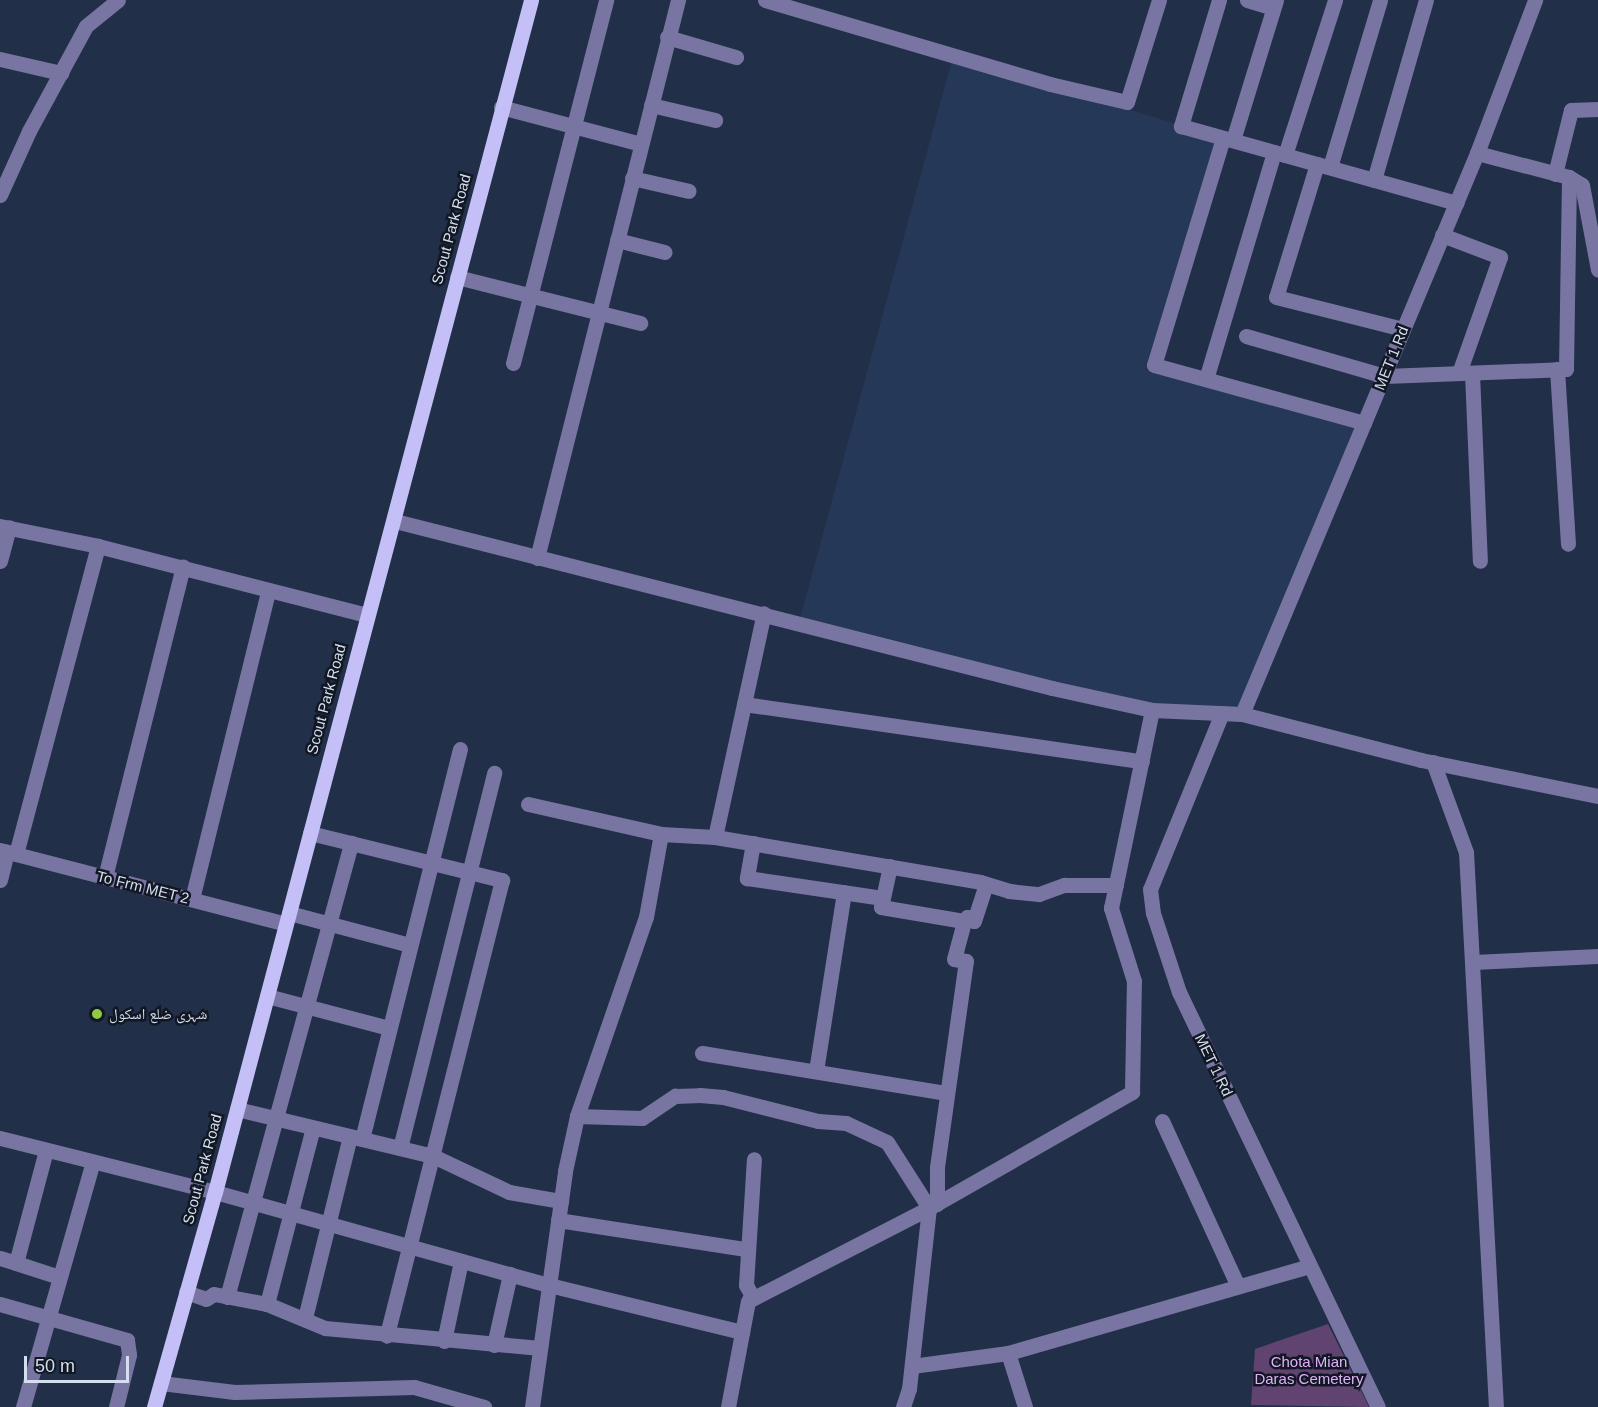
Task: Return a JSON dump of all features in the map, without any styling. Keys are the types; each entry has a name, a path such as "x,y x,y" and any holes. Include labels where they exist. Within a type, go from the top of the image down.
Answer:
{"main road":[{"name":"Scout Park Road","path":"154,1407 215,1192 366,615 394,521 501,107 531,0"}],"street":[{"path":"0,195 86,26 118,0"},
{"path":"513,363 606,0"},
{"path":"537,558 678,0"},
{"path":"765,0 1050,84 1127,102 1159,0"},
{"path":"1219,0 1181,126 1456,203"},
{"path":"1247,0 1274,4 1154,365 1364,423"},
{"path":"1206,379 1279,153 1335,0"},
{"path":"1380,0 1276,297 1403,329"},
{"path":"1374,180 1426,0"},
{"name":"MET 1 Rd","path":"1242,714 1477,153 1535,0"},
{"path":"668,37 736,57"},
{"path":"0,59 61,73"},
{"path":"651,105 715,120"},
{"path":"501,107 641,144"},
{"path":"1246,336 1385,376 1566,369 1562,175 1571,110 1598,109"},
{"path":"1477,153 1562,175 1582,185 1598,270"},
{"path":"632,178 689,191"},
{"path":"1442,235 1500,257 1466,373 1480,561"},
{"path":"617,240 664,252"},
{"path":"457,277 640,323"},
{"path":"1557,369 1568,544"},
{"path":"394,521 1152,710 1242,714 1432,762 1598,796"},
{"path":"0,561 4,526 98,546 183,567 268,592 366,615"},
{"path":"0,880 98,546"},
{"path":"105,877 183,567"},
{"path":"192,899 268,592"},
{"path":"715,837 764,613"},
{"path":"744,704 1142,761"},
{"path":"728,1407 748,1301 933,1206 1132,1092 1134,981 1111,908 1152,710"},
{"name":"MET 1 Rd","path":"1222,713 1150,889 1153,913 1179,992 1378,1407"},
{"path":"305,1318 328,1224 389,1029 460,748"},
{"path":"1432,762 1466,852 1474,962 1496,1407"},
{"path":"400,1148 494,773"},
{"path":"528,804 661,834 715,837 753,843 1039,894 1064,885 1116,885"},
{"path":"310,833 502,880 412,1247 387,1336"},
{"path":"532,1407 558,1220 577,1116 646,917 661,834"},
{"path":"227,1297 351,843"},
{"path":"753,843 747,878 883,898"},
{"name":"To Frm MET 2","path":"8,852 192,899 287,918 329,923 410,945"},
{"path":"890,866 882,907 964,921"},
{"path":"903,1407 912,1366 966,961 954,959 964,921 967,917 974,921 986,884"},
{"path":"816,1071 844,892"},
{"path":"1474,962 1598,956"},
{"path":"267,996 389,1029"},
{"path":"702,1053 947,1092"},
{"path":"577,1116 642,1118 675,1096 700,1095 723,1097 808,1119 846,1123 887,1142 933,1206"},
{"path":"237,1109 433,1156 509,1192 561,1201"},
{"path":"1162,1121 1238,1286"},
{"path":"267,1304 313,1128"},
{"path":"0,1138 215,1192 549,1285 742,1332"},
{"path":"16,1263 46,1150"},
{"path":"753,1299 746,1285 746,1249 754,1159"},
{"path":"23,1407 46,1318 93,1162"},
{"path":"558,1220 746,1249"},
{"path":"0,1258 59,1277"},
{"path":"444,1341 460,1261"},
{"path":"912,1366 1008,1353 1310,1266"},
{"path":"494,1345 510,1274"},
{"path":"186,1292 206,1299 214,1294 267,1304 325,1328 387,1336 540,1348"},
{"path":"0,1304 127,1340 129,1355 116,1407"},
{"path":"1008,1353 1024,1407"},
{"path":"161,1383 234,1392 414,1387 484,1407"}],"shaded area":[{"path":"953,56 1223,138 1154,365 1364,423 1242,714 1152,710 799,622"}],"green space":[{"name":"Chota Mian Daras Cemetery","path":"1328,1324 1369,1407 1251,1405 1255,1349"}],"place":[{"name":"شہری ضلع اسکول","path":"97,1014"}]}
